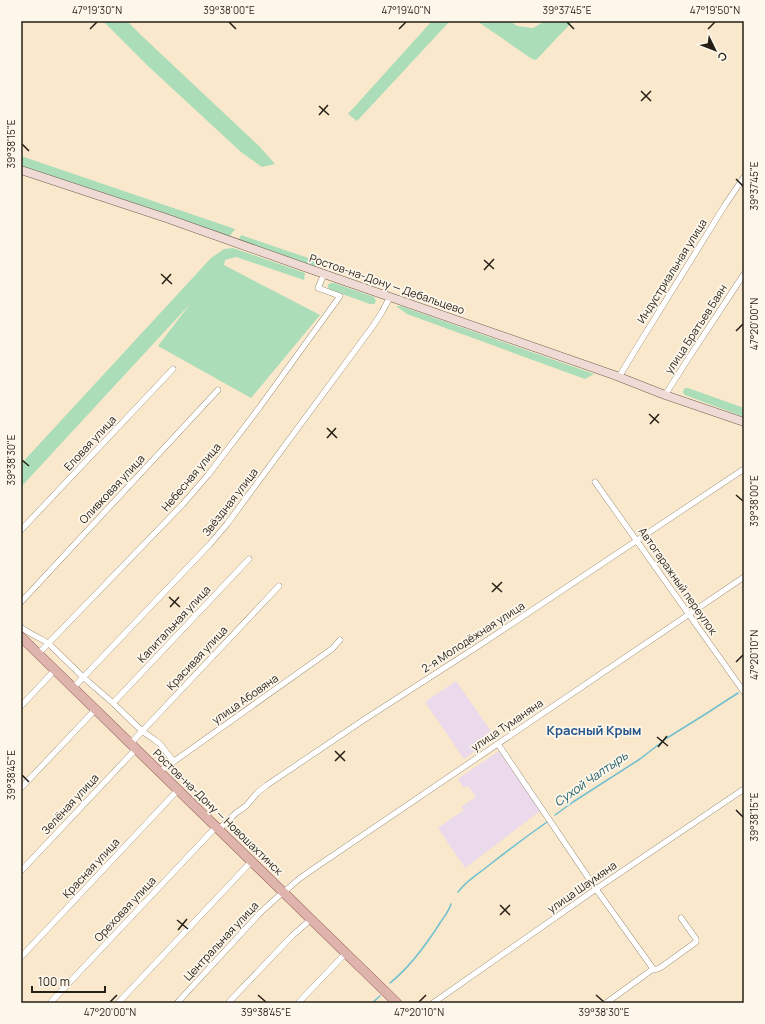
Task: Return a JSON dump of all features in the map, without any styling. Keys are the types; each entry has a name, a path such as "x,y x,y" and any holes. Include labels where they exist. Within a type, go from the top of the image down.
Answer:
{"main road":[{"name":"Ростов-на-Дону — Новошахтинск","path":"21,638 176,792 217,829 249,864 283,893 309,921 394,1003"},
{"name":"Ростов-на-Дону — Новошахтинск","path":"21,642 93,712 159,772 397,1003"}],"street":[{"name":"Ростов-на-Дону — Дебальцево","path":"21,170 166,218 744,422"},
{"name":"Индустриальная улица","path":"619,377 725,204 744,176"},
{"name":"Небесная улица","path":"38,654 177,510 208,475 259,408 340,296 318,288 324,274"},
{"name":"улица Братьев Баян","path":"665,395 744,274"},
{"name":"Звёздная улица","path":"73,688 210,544 227,524 382,312 390,298"},
{"name":"Еловая улица","path":"21,530 173,369"},
{"name":"Оливковая улица","path":"21,602 218,390"},
{"name":"2-я Молодёжная улица","path":"217,829 246,806 267,785 638,541 744,468"},
{"name":"Автогаражный переулок","path":"595,482 744,692"},
{"name":"Капитальная улица","path":"113,703 249,559"},
{"name":"улица Туманяна","path":"283,893 316,867 744,577"},
{"name":"Красивая улица","path":"132,748 142,731 279,586"},
{"path":"21,627 48,643 142,731 160,744 174,761"},
{"name":"улица Абовяна","path":"159,772 332,649 340,640"},
{"path":"21,706 53,672"},
{"path":"21,788 93,712"},
{"path":"498,744 596,889 653,969"},
{"name":"Зелёная улица","path":"21,871 132,748"},
{"name":"улица Шаумяна","path":"434,1003 596,889 744,789"},
{"name":"Красная улица","path":"21,957 176,792"},
{"name":"Ореховая улица","path":"50,1003 217,829"},
{"path":"118,1003 249,864"},
{"name":"Центральная улица","path":"177,1003 261,912 283,893"},
{"path":"606,1003 653,969 660,968 696,942 681,918"},
{"path":"228,1003 292,936 309,921"},
{"path":"298,1003 344,955"}],"shaded area":[{"path":"456,681 495,737 464,759 425,702"},
{"path":"499,751 540,811 465,868 438,828 464,810 461,807 476,797 468,786 464,788 458,779"}],"green space":[{"path":"103,21 127,21 259,146 275,164 262,167 241,152 148,66"},
{"path":"432,21 450,21 357,121 348,114"},
{"path":"477,21 510,21 517,26 533,28 545,21 573,21 536,60 532,59"},
{"path":"21,156 235,229 229,237 21,167"},
{"path":"241,235 317,261 315,267 238,241"},
{"path":"233,248 305,273 304,280 236,257 225,260 224,265 320,315 251,398 158,346 190,304 21,487 21,464 211,258 224,249"},
{"path":"330,283 334,283 374,297 376,301 374,304 370,304 331,290 328,288"},
{"path":"396,306 401,306 594,374 585,379 407,314"},
{"path":"685,388 744,408 744,417 685,395 683,391"}],"waterway":[{"name":"Сухой Чалтырь","path":"555,815 640,759 667,738 738,693"},
{"name":"Сухой Чалтырь","path":"458,892 472,878 547,822"},
{"name":"Сухой Чалтырь","path":"390,983 411,963 446,914 451,904"},
{"name":"Сухой Чалтырь","path":"372,1003 380,996"}],"district":[{"name":"Красный Крым","path":"594,730"}]}
